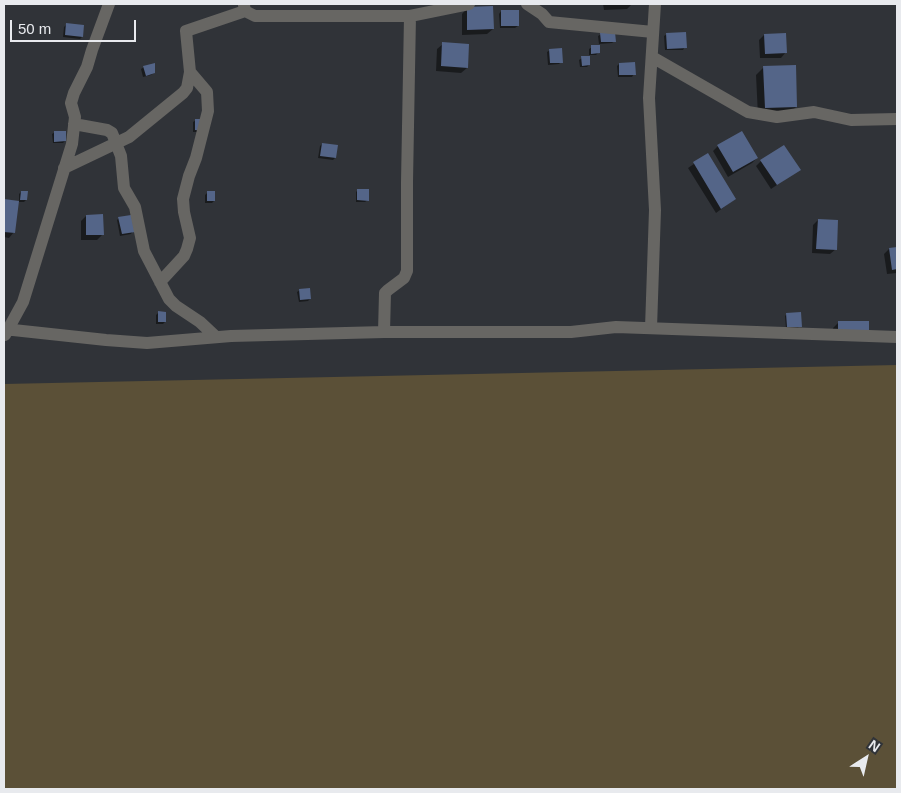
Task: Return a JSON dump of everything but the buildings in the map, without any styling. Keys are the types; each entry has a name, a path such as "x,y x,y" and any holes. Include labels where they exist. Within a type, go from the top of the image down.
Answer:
{"street":[{"path":"109,4 92,50 88,67 74,93 71,103 75,117 72,144 23,302 5,332 147,342 216,337 384,332 504,333 589,331 616,327 897,337"},
{"path":"64,168 129,137 183,93 187,88 190,72 186,30 243,6 255,16 382,9 410,16 469,4"},
{"path":"528,4 542,14 549,22 653,32"},
{"path":"651,328 655,240 649,98 655,4"},
{"path":"384,332 385,293 404,278 407,270 410,16"},
{"path":"652,58 748,112 777,117 814,112 851,120 897,119"},
{"path":"160,282 184,256 190,238 183,199 208,111 207,92 190,72"},
{"path":"74,124 106,130 112,134 121,156 124,188 135,207 142,246 160,282 169,299 176,306 200,322 216,337"}],"shaded area":[{"path":"897,365 897,789 4,789 4,384"}]}
